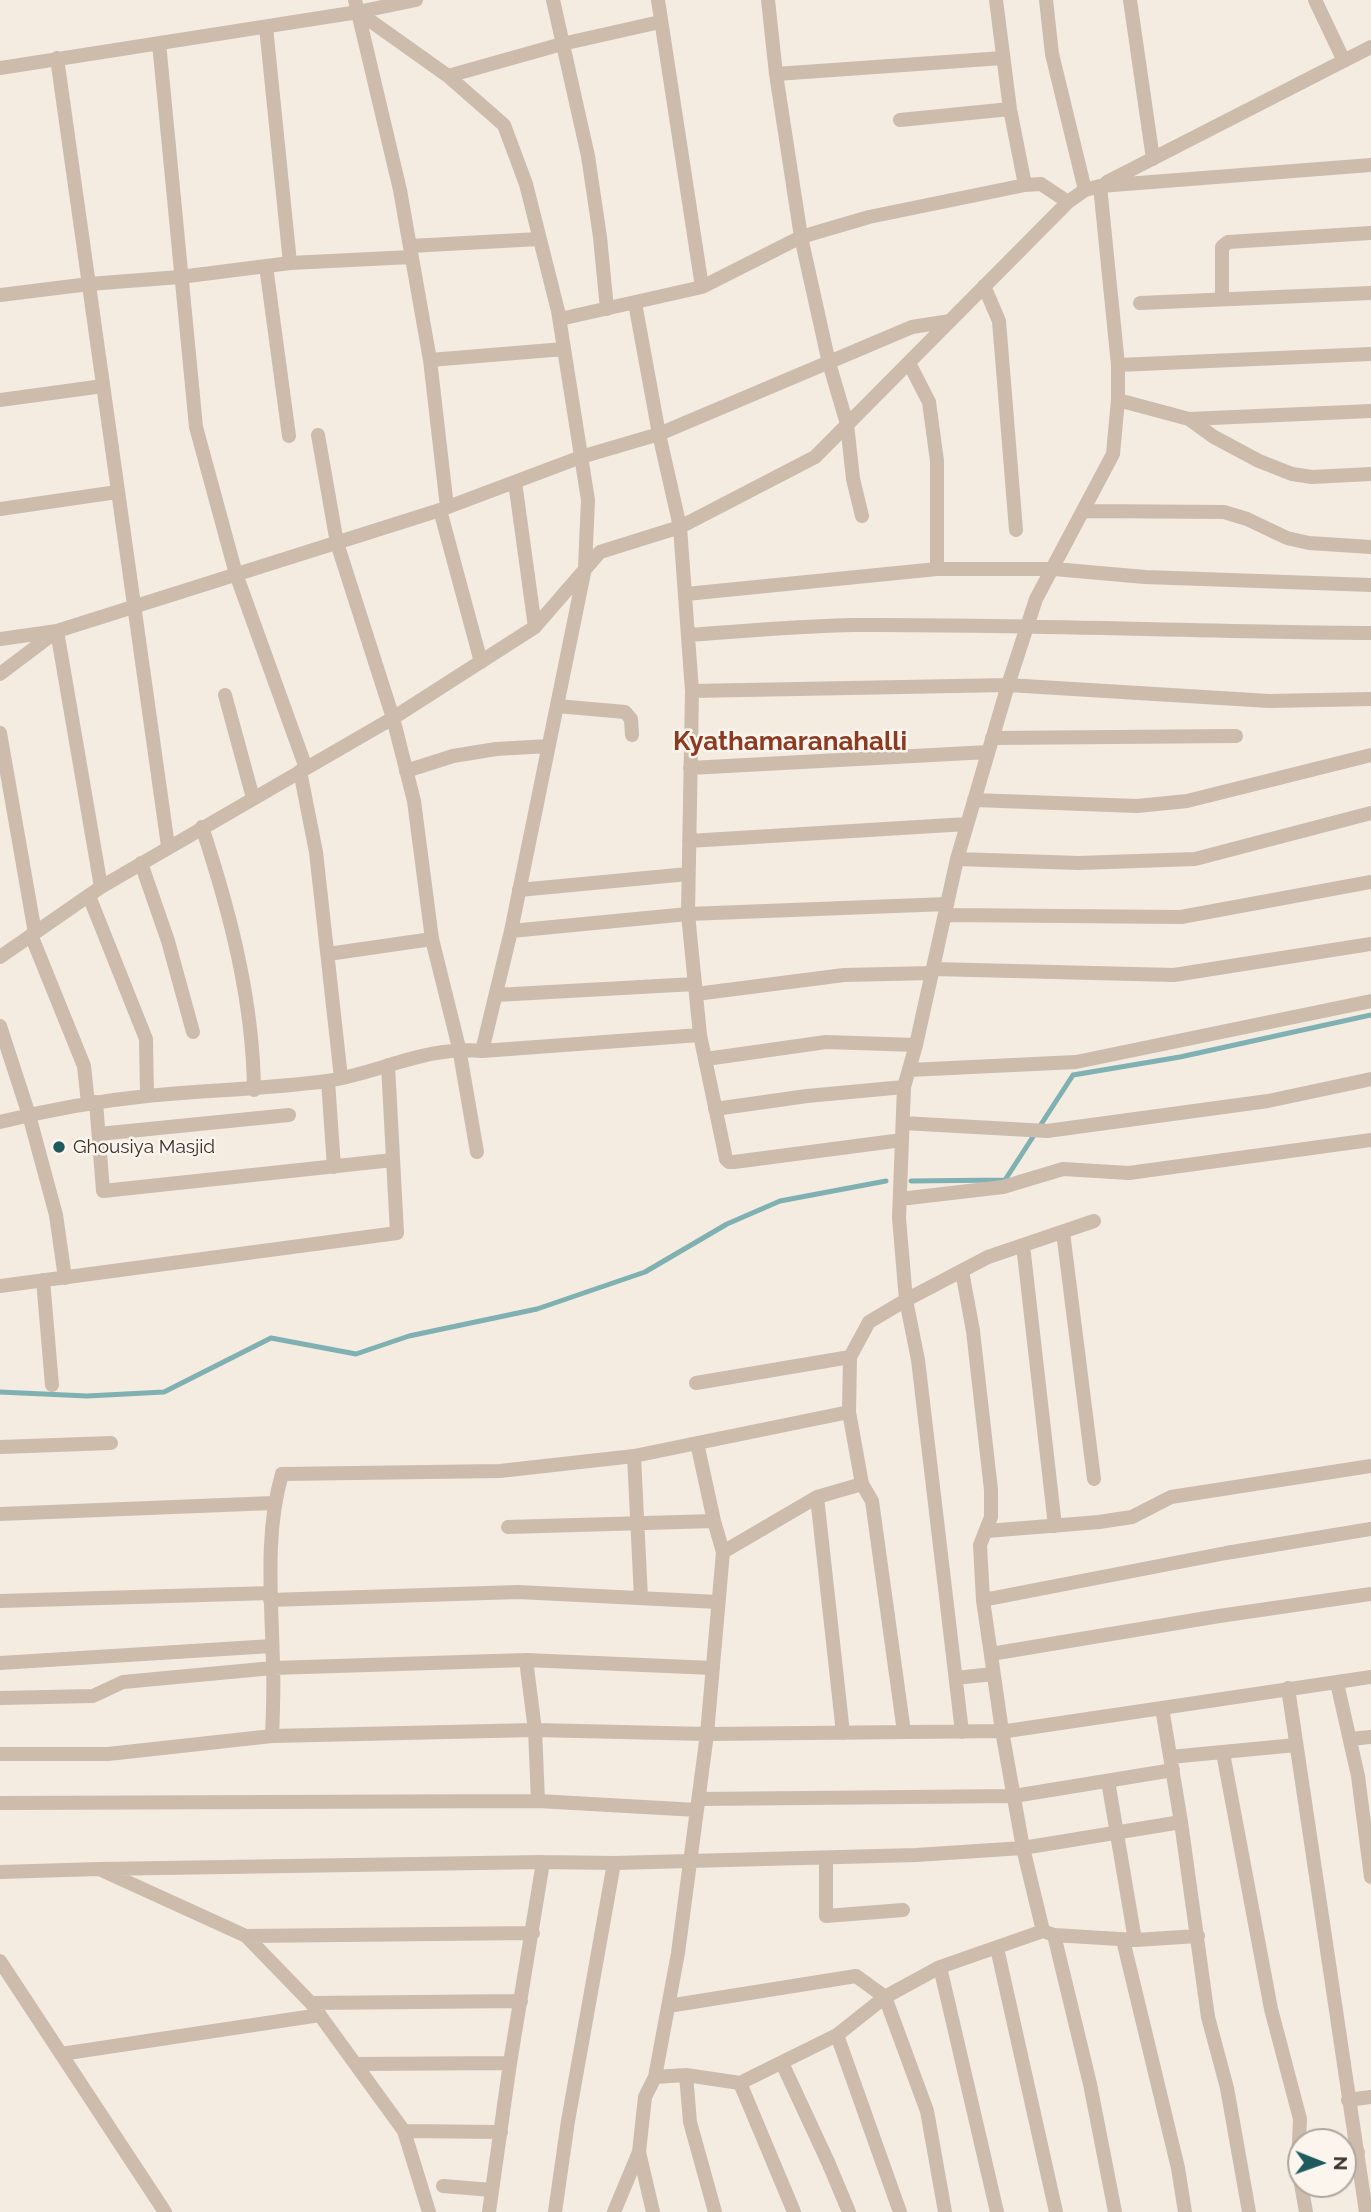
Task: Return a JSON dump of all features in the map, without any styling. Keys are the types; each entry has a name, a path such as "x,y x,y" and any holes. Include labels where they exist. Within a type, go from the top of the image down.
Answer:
{"street":[{"path":"0,68 266,27 357,6 416,0"},
{"path":"553,0 588,156 607,309"},
{"path":"658,0 702,287"},
{"path":"768,0 776,74 801,237 829,363 848,424 853,480 862,516"},
{"path":"996,0 1010,108 1025,185"},
{"path":"1046,0 1052,54 1085,190"},
{"path":"1130,0 1153,159"},
{"path":"1315,0 1344,61"},
{"path":"357,6 448,76 504,125 526,184 559,319 588,500 585,568 511,931 482,1051"},
{"path":"357,6 400,190 430,360 444,509 481,662"},
{"path":"448,76 562,44 660,22"},
{"path":"266,27 290,263"},
{"path":"159,43 196,427 236,575 303,769 316,852 328,954 334,1079 334,1167"},
{"path":"1100,186 1371,47"},
{"path":"57,58 168,846"},
{"path":"776,74 1003,58"},
{"path":"900,120 1010,108"},
{"path":"0,957 101,887 393,718 535,626 600,552 680,527 815,457 1068,202 1085,190 1100,186 1371,165"},
{"path":"559,319 702,287 801,237 869,217 1025,185 1041,184 1068,202"},
{"path":"962,1732 918,1360 906,1300 899,1217 904,1087 916,1045 957,859 1027,626 1036,599 1113,454 1118,365 1100,186"},
{"path":"1222,299 1222,247 1228,242 1371,233"},
{"path":"0,295 539,239"},
{"path":"265,266 289,436"},
{"path":"984,286 999,321 1016,530"},
{"path":"1140,303 1371,293"},
{"path":"635,303 659,434 680,527 692,691 688,915 700,1035 726,1158 729,1162 902,1139"},
{"path":"0,639 57,631 444,509 581,457 659,434 912,327 950,321"},
{"path":"430,360 564,349"},
{"path":"1118,365 1371,354"},
{"path":"909,363 929,401 937,461 937,569"},
{"path":"0,400 103,386"},
{"path":"1118,400 1189,419 1371,411"},
{"path":"1189,419 1214,437 1259,461 1292,474 1312,477 1371,474"},
{"path":"318,435 337,543 393,718 414,801 432,939 459,1048 477,1152"},
{"path":"515,482 535,626"},
{"path":"0,509 117,492"},
{"path":"1084,511 1224,512 1247,519 1287,538 1309,543 1371,547"},
{"path":"686,594 937,569 1054,569 1145,576 1371,585"},
{"path":"689,635 851,625 1371,633"},
{"path":"0,674 57,631"},
{"path":"57,631 101,887"},
{"path":"692,691 1008,685 1269,701 1371,699"},
{"path":"225,695 253,798"},
{"path":"557,706 627,713 631,719 632,735"},
{"path":"0,733 33,934 84,1066 99,1134 103,1191 393,1160"},
{"path":"690,768 990,745 1236,736"},
{"path":"406,771 453,756 496,749 549,746"},
{"path":"974,800 1137,806 1187,801 1371,755"},
{"path":"957,859 1079,863 1195,859 1371,813"},
{"path":"689,841 967,824"},
{"path":"202,827 226,900 248,1010 254,1090"},
{"path":"141,863 168,941 193,1032"},
{"path":"519,890 688,874"},
{"path":"511,931 688,915 946,910 1181,917 1371,882"},
{"path":"89,896 146,1039 147,1096"},
{"path":"328,954 432,939"},
{"path":"496,995 696,989 844,975 933,971 1174,975 1371,944"},
{"path":"909,1070 1076,1062 1371,1002"},
{"path":"0,1026 29,1115 56,1215 65,1278"},
{"path":"0,1122 92,1103 147,1096 254,1090 334,1079 459,1048 482,1051 700,1035"},
{"path":"706,1059 826,1042 916,1045"},
{"path":"0,1286 397,1233 388,1065"},
{"path":"903,1123 1047,1130 1101,1125 1268,1101 1371,1079"},
{"path":"715,1109 807,1096 904,1087"},
{"path":"99,1134 289,1115"},
{"path":"900,1199 1003,1187 1063,1168 1129,1173 1371,1140"},
{"path":"904,1732 872,1501 862,1484 849,1412 850,1357 869,1322 906,1300 988,1257 1094,1221"},
{"path":"1063,1232 1094,1479"},
{"path":"1023,1245 1055,1526"},
{"path":"962,1271 973,1331 991,1490 991,1517 980,1545 983,1600 1002,1731 1023,1848 1090,2084 1115,2212"},
{"path":"43,1280 51,1385"},
{"path":"696,1382 850,1357"},
{"path":"272,1736 270,1596 273,1503 282,1474 500,1471 634,1456 849,1412"},
{"path":"0,1447 111,1443"},
{"path":"614,2212 639,2152 645,2097 655,2077 708,1734 723,1552 697,1443"},
{"path":"634,1456 641,1598"},
{"path":"987,1531 1132,1517 1171,1497 1371,1466"},
{"path":"723,1552 817,1497 862,1484"},
{"path":"817,1497 843,1732"},
{"path":"0,1514 273,1503"},
{"path":"508,1527 714,1521"},
{"path":"983,1600 1226,1553 1371,1529"},
{"path":"0,1601 518,1592 718,1602"},
{"path":"990,1654 1371,1594"},
{"path":"0,1663 272,1646"},
{"path":"0,1698 93,1696 123,1682 273,1668 526,1660 713,1668"},
{"path":"526,1660 535,1730 538,1801"},
{"path":"956,1678 993,1674"},
{"path":"0,1754 108,1754 272,1736 535,1730 708,1734 1002,1731 1371,1677"},
{"path":"1336,1682 1350,1739 1364,1776 1371,1877"},
{"path":"1288,1688 1366,2212"},
{"path":"1162,1708 1208,2017 1227,2088 1249,2212"},
{"path":"1350,1739 1371,1737"},
{"path":"0,1803 538,1801 698,1805 1014,1796 1108,1781 1223,1753 1296,1745"},
{"path":"1223,1753 1270,2009 1300,2119 1300,2128"},
{"path":"1108,1781 1129,1940 1185,2212"},
{"path":"0,1872 826,1858 1023,1848 1181,1822"},
{"path":"826,1858 826,1916 903,1910"},
{"path":"489,2212 543,1862"},
{"path":"555,2212 568,2121 614,1863"},
{"path":"99,1869 246,1936 315,2009 404,2131 429,2212"},
{"path":"246,1936 533,1933"},
{"path":"655,2077 686,2076 740,2083 837,2035 885,1997 940,1967 1048,1933 1129,1940 1198,1936"},
{"path":"997,1948 1056,2212"},
{"path":"0,1961 165,2212"},
{"path":"940,1967 997,2212"},
{"path":"668,2006 856,1976 885,1997 927,2110 945,2212"},
{"path":"61,2054 315,2009 522,2001"},
{"path":"837,2035 900,2212"},
{"path":"357,2064 510,2063"},
{"path":"782,2063 849,2212"},
{"path":"686,2076 691,2122 715,2212"},
{"path":"740,2083 794,2212"},
{"path":"1348,2100 1371,2097"},
{"path":"404,2131 501,2132"},
{"path":"639,2152 653,2212"},
{"path":"443,2186 492,2190"}],"waterway":[{"path":"911,1181 1005,1180 1073,1075 1180,1057 1371,1015"},
{"path":"0,1392 87,1396 164,1392 271,1338 356,1354 409,1336 537,1309 645,1272 727,1224 780,1201 886,1181"}],"place":[{"name":"Ghousiya Masjid","path":"59,1147"}],"district":[{"name":"Kyathamaranahalli","path":"790,742"}]}
